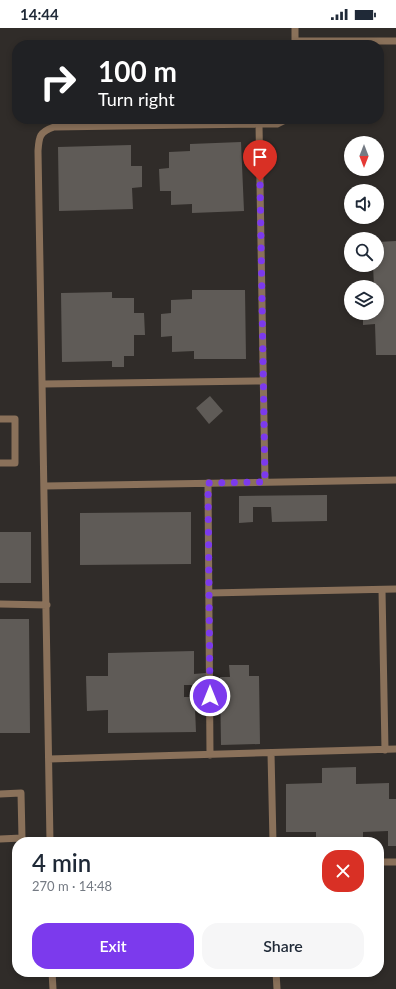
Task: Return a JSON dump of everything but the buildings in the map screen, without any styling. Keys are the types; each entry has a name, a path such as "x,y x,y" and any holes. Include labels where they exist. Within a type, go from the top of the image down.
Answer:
{"lane":[{"path":"295,28 295,40"},
{"path":"384,41 396,41"},
{"path":"259,124 265,482"},
{"path":"50,837 38,151 39,137 45,130 54,127 278,124"},
{"path":"43,384 263,381"},
{"path":"0,419 15,418 15,463 0,463"},
{"path":"45,486 396,480"},
{"path":"208,483 210,754"},
{"path":"382,590 385,750"},
{"path":"209,593 396,590"},
{"path":"0,604 47,605"},
{"path":"49,759 396,749"},
{"path":"271,753 273,837"},
{"path":"0,794 21,793 22,837"},
{"path":"0,839 12,838"},
{"path":"384,862 396,862"},
{"path":"52,977 53,989"},
{"path":"276,977 277,989"}],"route":[{"path":"210,696 208,483 265,482 260,181"}]}
